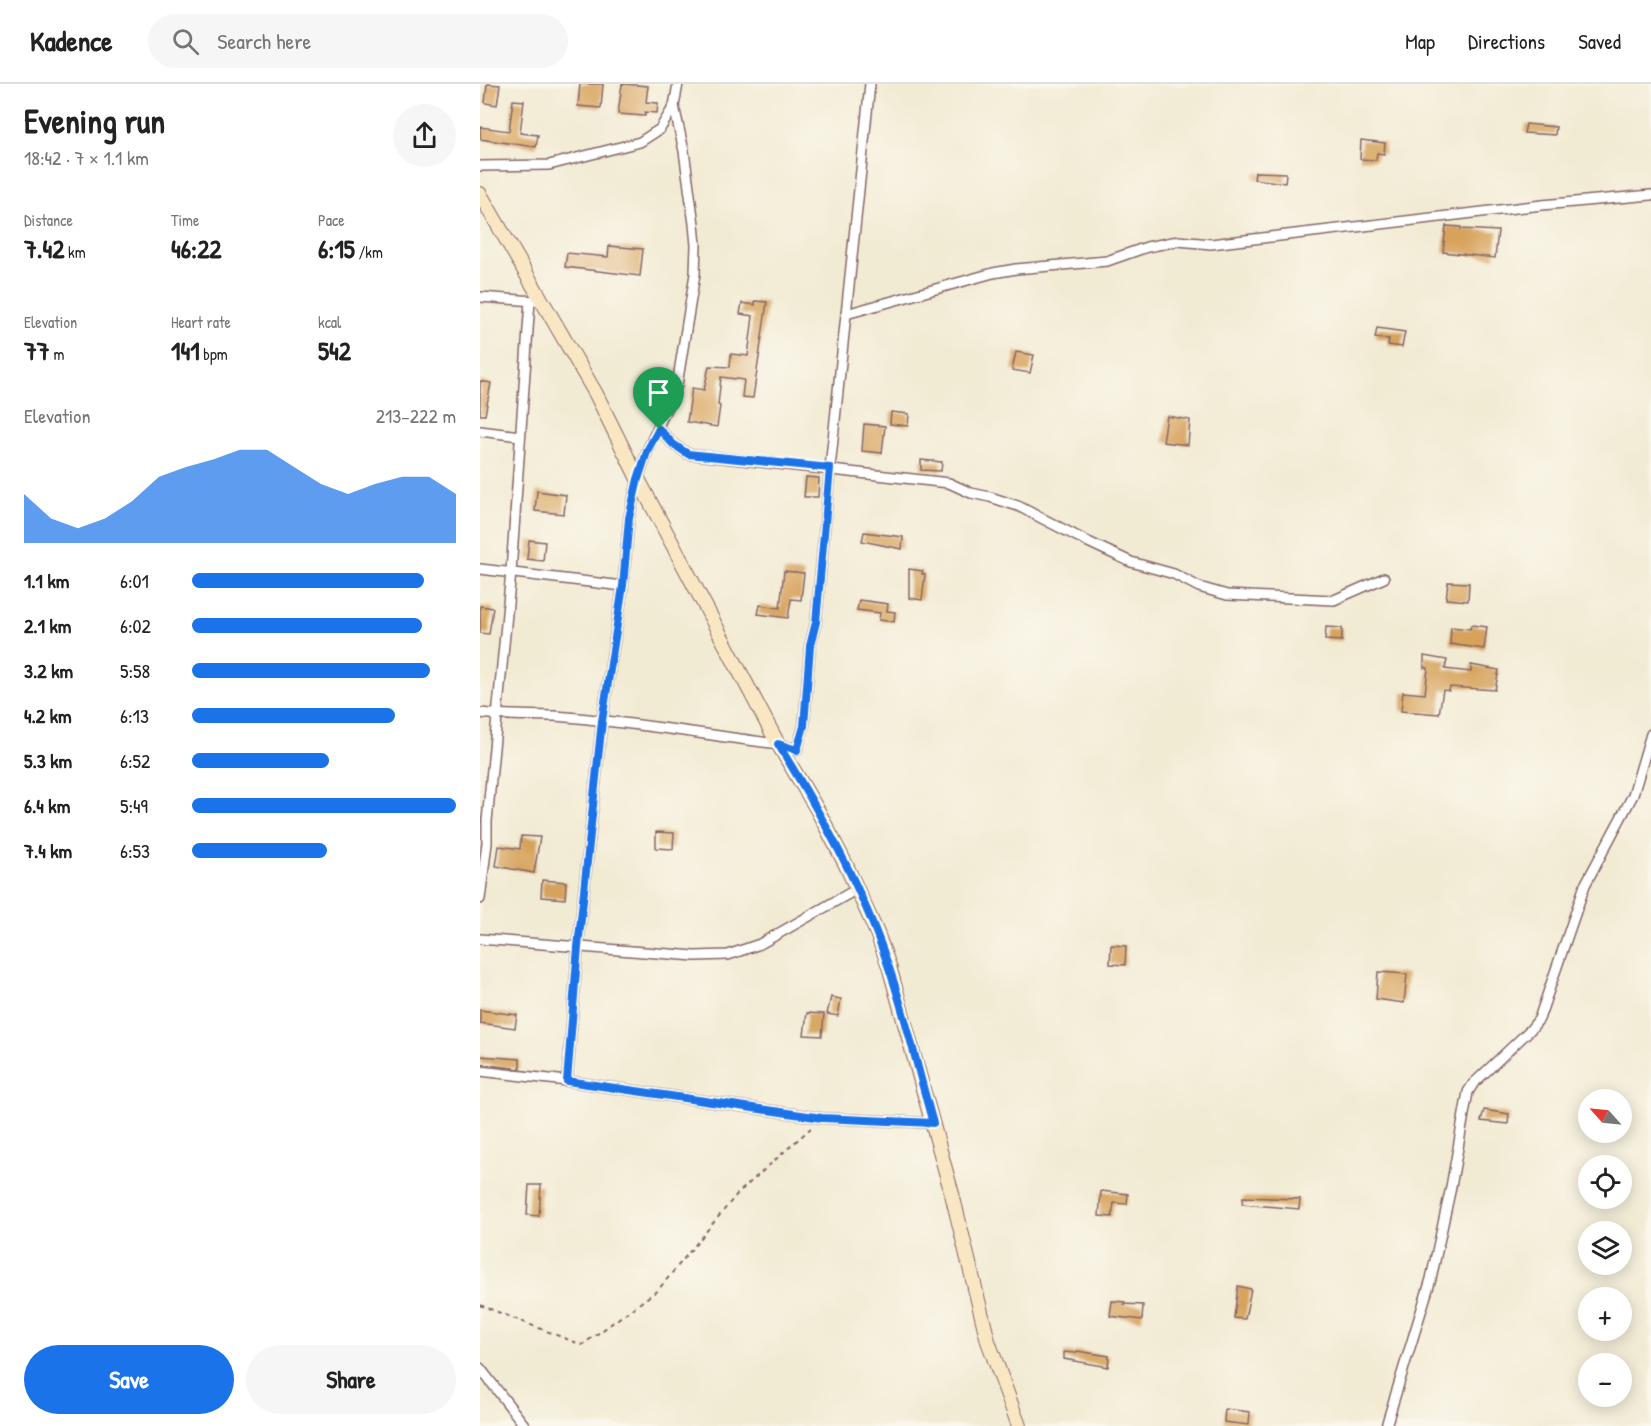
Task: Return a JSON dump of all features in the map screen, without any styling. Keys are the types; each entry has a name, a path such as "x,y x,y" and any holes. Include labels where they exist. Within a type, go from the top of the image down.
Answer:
{"street":[{"path":"480,166 549,165 640,142 660,129 674,106 678,84"},
{"path":"480,713 497,716 554,716 602,721 778,744 797,750 804,726 810,646 816,622 870,84"},
{"path":"567,1081 578,947 602,721 623,586 629,518 648,449 677,385 689,317 695,264 696,245 684,151 674,106"},
{"path":"480,194 485,208 536,301 596,394 638,479 778,744 818,811 857,889 889,966 952,1194 988,1341 1019,1426"},
{"path":"846,314 993,273 1107,261 1147,247 1178,241 1211,244 1651,195"},
{"path":"480,297 536,301"},
{"path":"480,899 511,572 520,436 536,301"},
{"path":"659,429 673,444 688,454 949,483 971,493 1018,506 1131,562 1174,574 1199,586 1227,595 1334,600 1384,578"},
{"path":"480,431 520,436"},
{"path":"480,568 623,586"},
{"path":"1386,1426 1431,1279 1468,1092 1473,1084 1539,1019 1585,885 1633,795 1651,734"},
{"path":"480,939 695,956 728,955 760,944 857,889"},
{"path":"480,1071 567,1081 822,1118 933,1123"},
{"path":"480,1368 525,1426"}],"path":[{"path":"480,1305 582,1345 658,1290 738,1193 822,1118"}],"building":[{"path":"487,84 500,85 497,105 485,103"},
{"path":"580,84 603,84 601,108 578,106"},
{"path":"622,84 648,86 646,102 658,103 657,113 645,112 645,116 618,114"},
{"path":"513,100 524,101 520,133 538,135 536,147 480,139 480,127 509,131"},
{"path":"1526,124 1556,127 1555,135 1524,133"},
{"path":"1361,140 1385,143 1384,154 1377,153 1376,160 1360,159"},
{"path":"1255,172 1286,173 1285,183 1254,179"},
{"path":"1446,226 1498,231 1495,258 1443,252"},
{"path":"609,246 643,249 640,276 565,267 567,253 608,257"},
{"path":"755,301 767,302 753,398 742,397 744,380 721,377 717,427 687,422 692,388 704,390 709,366 730,367 731,354 748,356 753,316 740,314 742,303 755,305"},
{"path":"1377,328 1405,332 1402,347 1388,345 1389,339 1375,338"},
{"path":"1016,352 1034,355 1030,373 1012,370"},
{"path":"480,381 491,383 485,415 480,415"},
{"path":"891,412 909,414 908,426 890,424"},
{"path":"1167,416 1190,420 1188,445 1163,442"},
{"path":"864,424 885,426 882,453 862,451"},
{"path":"921,460 942,462 941,471 921,470"},
{"path":"806,477 819,478 818,497 804,497"},
{"path":"537,491 566,495 564,514 535,511"},
{"path":"864,532 903,537 902,549 862,541"},
{"path":"529,540 545,542 543,561 527,559"},
{"path":"909,569 923,571 922,574 925,574 922,600 909,598"},
{"path":"784,571 804,573 801,600 791,599 788,618 758,614 760,605 780,608"},
{"path":"1448,582 1469,583 1468,601 1446,599"},
{"path":"859,600 888,604 887,611 895,612 894,622 879,620 880,613 857,610"},
{"path":"480,606 493,608 489,634 480,633"},
{"path":"1471,625 1487,627 1484,649 1450,644 1451,627 1470,629"},
{"path":"1326,627 1342,628 1342,641 1325,640"},
{"path":"1424,656 1447,660 1445,669 1471,672 1471,665 1499,670 1495,690 1450,687 1449,691 1443,690 1439,714 1401,711 1403,692 1425,694 1428,668 1424,668"},
{"path":"656,832 674,833 673,849 656,848"},
{"path":"521,836 540,837 534,873 496,866 499,846 520,849"},
{"path":"542,880 566,882 565,899 541,897"},
{"path":"1111,945 1126,946 1125,965 1110,964"},
{"path":"1378,972 1407,974 1404,1003 1376,999"},
{"path":"831,997 841,999 838,1016 827,1014"},
{"path":"480,1010 517,1015 515,1028 480,1023"},
{"path":"807,1013 824,1014 822,1036 804,1035"},
{"path":"480,1056 520,1059 520,1069 480,1064"},
{"path":"1484,1110 1509,1114 1508,1124 1481,1121"},
{"path":"529,1185 541,1185 539,1216 527,1215"},
{"path":"1101,1191 1128,1194 1127,1204 1114,1203 1112,1217 1099,1216"},
{"path":"1243,1197 1300,1199 1299,1209 1242,1204"},
{"path":"1238,1286 1251,1289 1245,1319 1234,1318"},
{"path":"1112,1301 1143,1305 1142,1320 1110,1316"},
{"path":"1077,1351 1109,1356 1108,1367 1064,1359 1064,1352 1076,1353"},
{"path":"1225,1409 1250,1412 1249,1425 1224,1422"}],"route":[{"path":"659,429 673,444 688,454 830,468 816,622 810,646 804,726 797,750 778,744 818,811 877,933 889,966 933,1123 822,1118 567,1081 578,947 602,721 623,586 629,518 648,449 659,429"}]}
